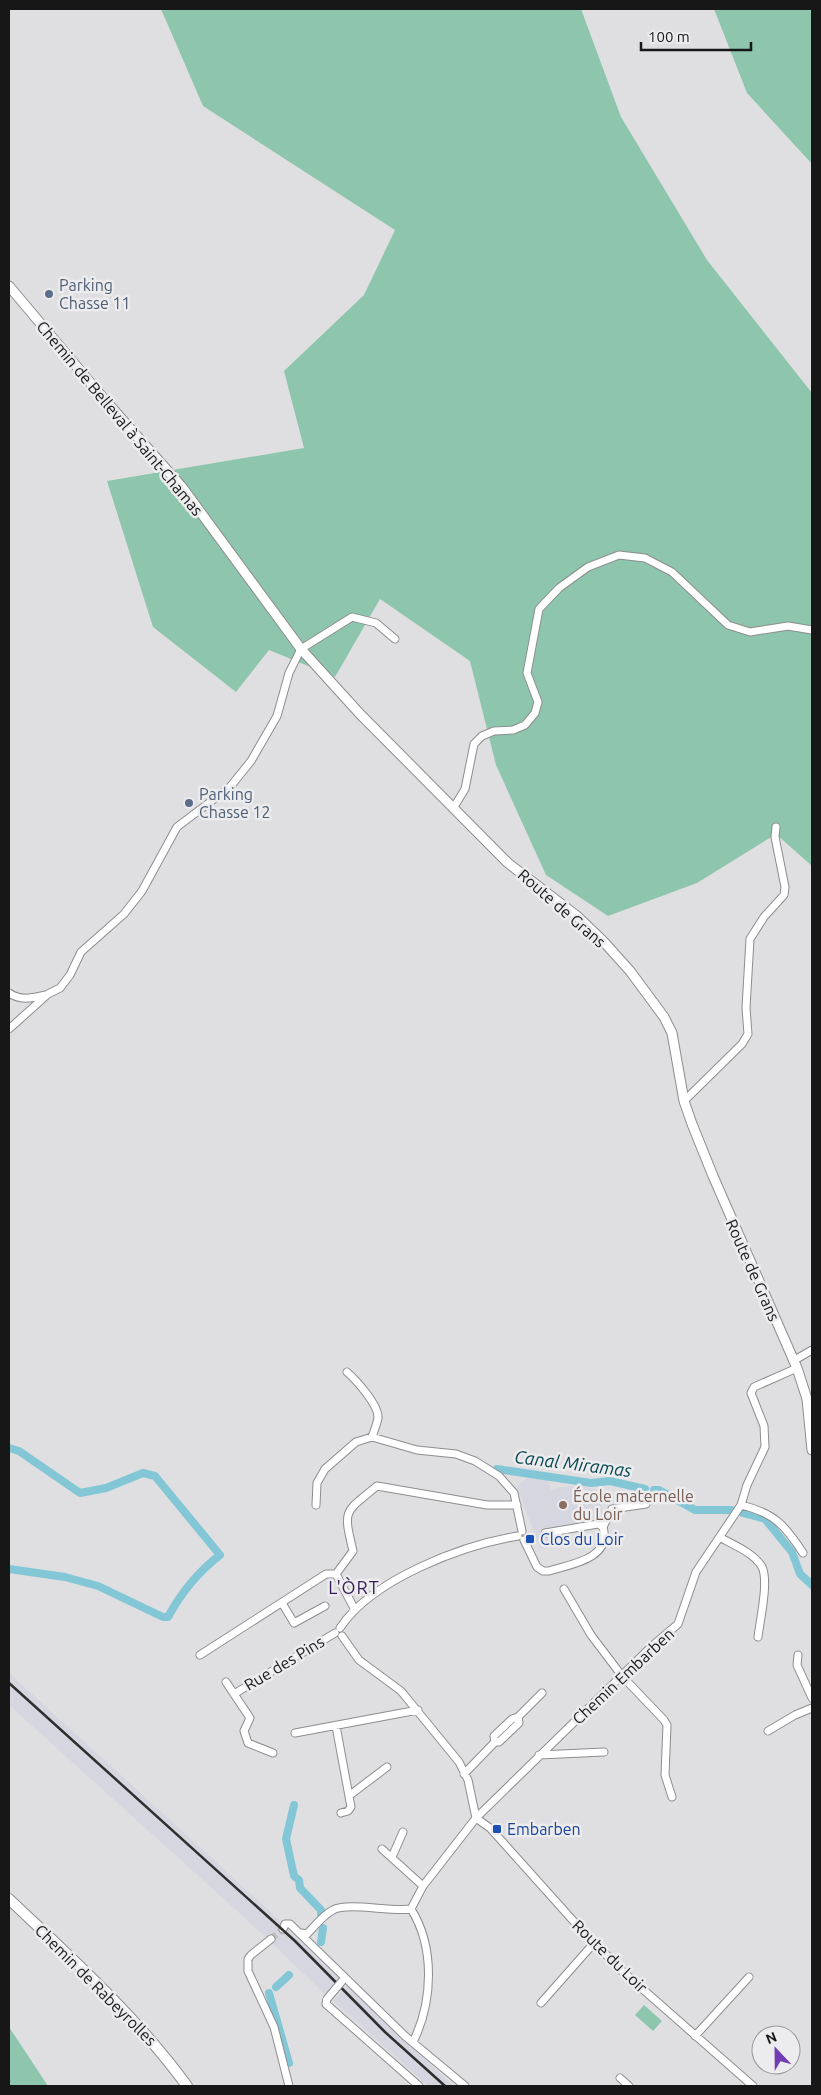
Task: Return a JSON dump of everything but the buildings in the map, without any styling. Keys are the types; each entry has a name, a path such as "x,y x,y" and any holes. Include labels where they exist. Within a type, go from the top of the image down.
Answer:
{"main road":[{"name":"Chemin de Rabeyrolles","path":"9,1899 124,2009 161,2050 188,2086"}],"street":[{"name":"Chemin de Belleval à Saint-Chamas","path":"9,286 104,399 182,487 301,649"},
{"path":"454,807 465,788 474,744 482,736 494,731 513,730 525,725 535,713 538,702 527,673 539,609 559,588 588,566 619,555 645,558 672,572 728,625 750,632 788,626 812,630"},
{"path":"9,1029 48,994 60,988 70,976 81,952 124,914 142,891 177,827 230,787 251,761 277,716 289,673 301,649 352,617 376,623 395,639"},
{"name":"Route de Grans","path":"301,649 360,714 508,863 577,916 630,971 664,1017 672,1032 684,1101 712,1176 795,1364 807,1398 812,1450"},
{"path":"684,1101 742,1044 748,1034 746,1008 750,939 764,917 784,895 785,887 775,837 776,827"},
{"path":"9,993 14,997 27,998 48,994"},
{"name":"Chemin Embarben","path":"411,1909 423,1886 476,1818 539,1755 678,1624 696,1572 721,1538 741,1505 747,1485 765,1447 764,1426 751,1393 754,1387 795,1364 812,1351"},
{"path":"347,1372 355,1379 376,1408 378,1417 372,1437"},
{"path":"316,1505 317,1483 325,1469 356,1442 372,1437 417,1450 456,1454 475,1461 499,1476 514,1493 522,1536 537,1567 543,1571 586,1560 599,1552 605,1535 603,1527 612,1509 646,1504"},
{"path":"200,1656 282,1603 321,1575 336,1574 353,1551 346,1514 350,1507 376,1486 487,1505 517,1505"},
{"path":"741,1505 773,1516 794,1539 803,1553"},
{"path":"545,1533 598,1524 603,1527"},
{"name":"Rue des Pins","path":"234,1694 339,1632 355,1610 392,1582 460,1550 522,1536"},
{"path":"721,1538 751,1555 762,1567 765,1579 758,1637"},
{"path":"336,1574 355,1610"},
{"path":"564,1589 591,1635 622,1676 664,1720 666,1725 664,1774 672,1797"},
{"path":"282,1603 294,1623 325,1606"},
{"path":"339,1632 359,1660 401,1690 459,1762 468,1780 476,1818"},
{"path":"798,1655 797,1665 812,1698"},
{"path":"226,1682 250,1718 244,1731 248,1743 273,1754"},
{"path":"464,1774 494,1742 494,1736 512,1719 518,1717 542,1693"},
{"path":"768,1732 795,1715 812,1708"},
{"path":"294,1733 418,1710"},
{"path":"336,1726 351,1807 348,1811 341,1813"},
{"path":"539,1755 604,1752"},
{"path":"350,1796 386,1767"},
{"name":"Route du Loir","path":"476,1818 490,1828 622,1971 752,2086"},
{"path":"392,1857 403,1832"},
{"path":"382,1849 423,1886"},
{"path":"301,1934 307,1934 326,1915 342,1907 392,1911 411,1909 429,1956 426,1996 413,2042"},
{"path":"283,1929 285,1924 290,1924 413,2042 465,2086"},
{"path":"271,1940 251,1954 248,1959 248,1971 274,2028 289,2086"},
{"path":"541,2003 594,1942"},
{"path":"695,2036 749,1977"},
{"path":"345,1978 327,1999 326,2004 414,2084"},
{"path":"620,2078 629,2086"}],"shaded area":[{"name":"École maternelle du Loir","path":"527,1478 548,1480 551,1491 560,1487 580,1486 600,1490 603,1519 555,1529 558,1546 540,1548 517,1487"},
{"path":"9,1673 261,1903 339,1978 325,1994 246,1919 9,1705"},
{"path":"347,1985 404,2041 454,2086 428,2086 333,2001"}],"green space":[{"path":"161,9 581,9 621,117 707,260 812,393 812,866 776,834 697,883 608,916 546,875 496,765 470,661 380,599 335,677 269,650 236,692 153,627 107,481 304,448 284,371 364,295 395,230 203,106"},
{"path":"714,9 812,9 812,164 747,93"},
{"path":"644,2005 662,2021 653,2031 635,2015"},
{"path":"9,2027 48,2086 9,2086"}],"waterway":[{"path":"9,1448 19,1451 80,1493 106,1488 143,1473 155,1476 220,1555 204,1568 191,1583 168,1617 163,1617 98,1586 65,1577 9,1569"},
{"name":"Canal Miramas","path":"497,1469 591,1483 610,1481 645,1489"},
{"name":"Canal Miramas","path":"654,1490 659,1490 695,1510 731,1510"},
{"name":"Canal Miramas","path":"743,1513 765,1519 792,1552 800,1574 812,1585"},
{"path":"294,1805 286,1839 294,1876 299,1880 300,1888 321,1910 321,1914"},
{"path":"321,1942 323,1928"},
{"path":"276,1987 289,1975"},
{"path":"269,1993 289,2063"}],"tunnel":[{"path":"271,1939 283,1929"}],"railway":[{"path":"9,1683 295,1941 385,2032 445,2086"}],"place":[{"name":"Parking Chasse 11","path":"49,294"},
{"name":"Parking Chasse 12","path":"189,803"},
{"name":"École maternelle du Loir","path":"563,1505"},
{"name":"Clos du Loir","path":"530,1539"},
{"name":"Embarben","path":"497,1829"}],"district":[{"name":"L'ÒRT","path":"354,1588"}]}
